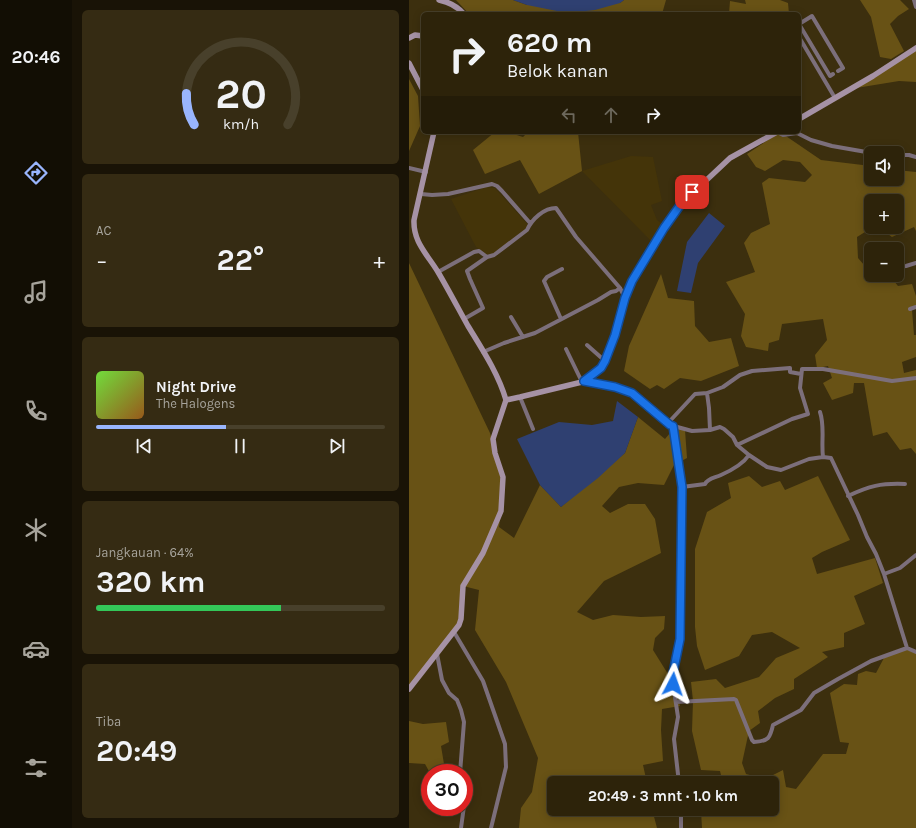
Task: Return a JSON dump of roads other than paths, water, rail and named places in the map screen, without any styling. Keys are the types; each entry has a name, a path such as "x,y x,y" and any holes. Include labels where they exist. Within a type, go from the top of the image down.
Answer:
{"main road":[{"path":"439,0 447,2 462,12"},
{"path":"409,38 415,35 421,36"},
{"path":"801,118 873,76 916,48"},
{"path":"409,63 421,86"},
{"path":"409,690 455,632 461,619 463,586 483,553 501,511 503,477 495,453 493,439 506,400 501,386 438,272 421,248 414,233 415,220 434,134"},
{"path":"506,400 583,382 601,368 615,335 625,298 636,275 664,228 681,204 730,158 773,134"}],"street":[{"path":"914,0 916,7"},
{"path":"801,23 812,16 843,68 838,71"},
{"path":"801,27 830,76 833,74"},
{"path":"801,40 835,98"},
{"path":"799,134 811,140 832,146 864,152"},
{"path":"904,155 916,157"},
{"path":"409,168 426,172"},
{"path":"421,194 448,194 492,184 497,186 502,191 530,223"},
{"path":"464,319 483,308 467,271 487,257 494,255 527,230 530,223 543,211 549,208 556,208 576,238 620,288 625,298"},
{"path":"438,272 475,252 479,251 487,257"},
{"path":"904,266 916,263"},
{"path":"561,319 545,281 547,277 562,269"},
{"path":"483,352 504,343 535,333 620,288"},
{"path":"910,309 916,307"},
{"path":"511,316 523,337"},
{"path":"587,345 605,361"},
{"path":"566,348 583,382 615,387 632,393 673,426 692,430 710,430 719,427 724,429 733,437 737,445 767,467 781,470 809,459 823,457 831,458 884,574 907,648"},
{"path":"668,422 695,394 707,393 723,387 740,375 752,371 790,368 790,372 801,374"},
{"path":"737,445 792,419 808,414 800,388 802,369 823,369 892,381 916,378"},
{"path":"707,393 710,430"},
{"path":"520,397 533,429"},
{"path":"820,412 823,423 823,457"},
{"path":"673,426 682,487 680,639 673,673 673,684 678,717 675,739 678,776"},
{"path":"682,487 705,484 707,480 721,475 745,460 749,455"},
{"path":"848,496 864,488 886,484 905,484"},
{"path":"884,574 900,568 916,555"},
{"path":"455,632 483,681 505,744 506,767 491,828"},
{"path":"676,702 734,699 752,740 754,742 759,742 769,739 773,725 801,710 813,693 871,661 907,648 916,652"},
{"path":"437,654 442,680 449,693 457,700 463,716 460,764"},
{"path":"461,828 463,816"},
{"path":"681,816 681,828"}],"water":[{"path":"513,0 624,0 620,3 595,10 576,12 562,12 527,5"},
{"path":"709,213 725,226 698,263 691,293 677,291 687,242"},
{"path":"617,401 638,417 625,453 598,478 561,507 540,485 517,439 559,422 592,425 613,421"}]}
